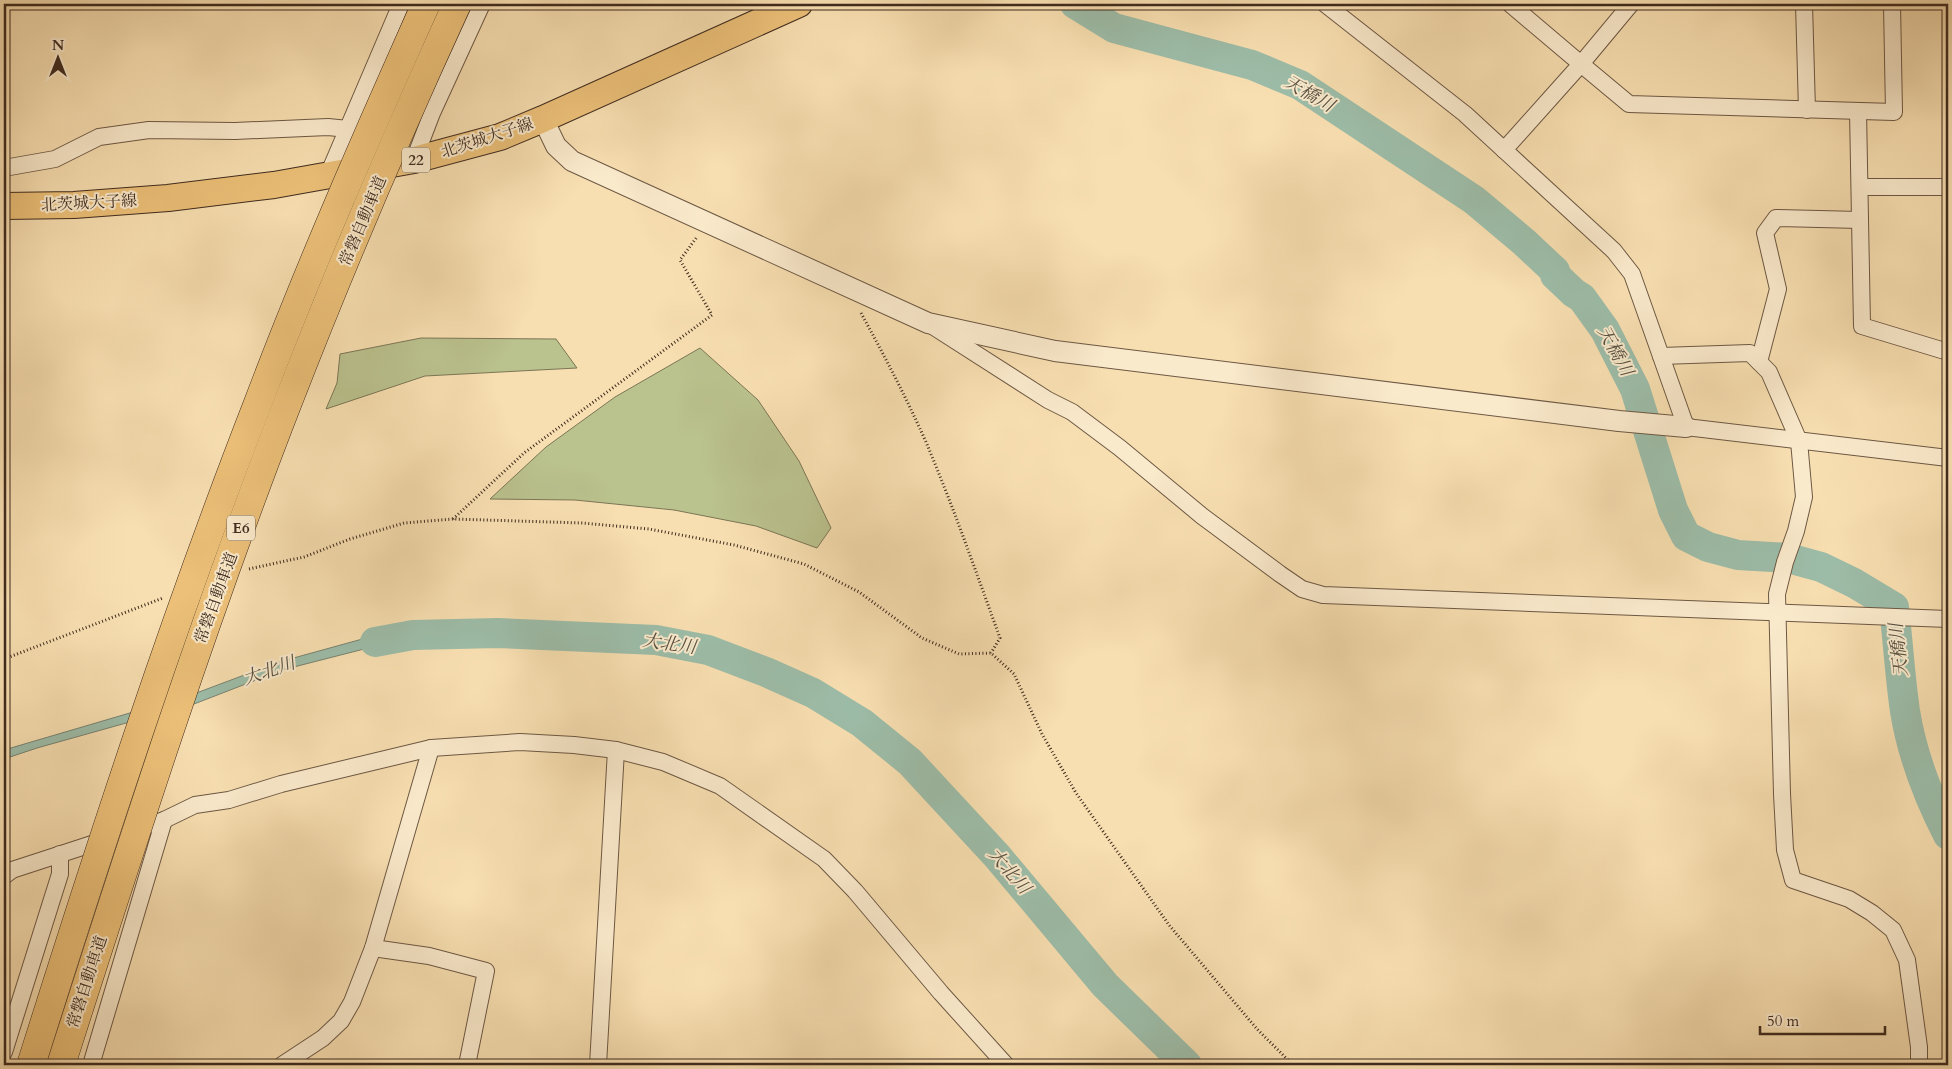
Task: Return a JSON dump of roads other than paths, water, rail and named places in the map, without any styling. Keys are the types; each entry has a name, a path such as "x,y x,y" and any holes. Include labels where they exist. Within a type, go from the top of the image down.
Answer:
{"highway":[{"name":"常磐自動車道","path":"31,1065 112,809 183,603 258,402 328,228 426,4"},
{"name":"常磐自動車道","path":"61,1065 141,815 218,591 288,402 414,98 457,4"}],"main road":[{"name":"北茨城大子線","path":"4,206 74,205 168,198 274,185 414,160 500,137 800,4"}],"street":[{"path":"328,176 401,4"},
{"path":"414,160 432,113 482,4"},
{"path":"1325,4 1465,114 1614,251 1632,274 1686,427"},
{"path":"1510,4 1629,104 1894,112 1892,4"},
{"path":"1504,150 1581,64 1631,4"},
{"path":"1804,4 1807,110"},
{"path":"1858,111 1862,326 1948,352"},
{"path":"543,119 556,146 572,161 928,323 1048,400 1072,412 1120,448 1202,516 1302,589 1324,596 1948,619"},
{"path":"4,168 55,159 99,137 149,130 235,131 328,127 348,129"},
{"path":"1860,187 1948,187"},
{"path":"1759,362 1778,289 1765,233 1776,218 1860,220"},
{"path":"928,323 1055,351 1619,421 1686,427 1948,458"},
{"path":"1661,356 1750,353 1769,372 1800,441 1804,497 1777,594 1776,613 1785,850 1793,880 1849,899 1872,913 1893,930 1907,960 1919,1047 1919,1062 1917,1065"},
{"path":"4,876 12,870 164,820 195,805 229,800 281,784 431,748 520,742 616,750 664,762 720,786 784,829 824,859 855,890 941,993 1006,1065"},
{"path":"282,1065 323,1038 341,1021 352,1002 373,948 431,748"},
{"path":"598,1065 616,750"},
{"path":"91,1065 164,820"},
{"path":"4,1052 60,874 60,854"},
{"path":"373,948 429,956 486,971 467,1065"}],"water":[{"path":"1065,4 1085,4 1117,23 1111,32"},
{"path":"414,631 414,640 368,648 282,670 194,704 4,759 4,750 191,695 279,662 366,638"}],"waterway":[{"name":"天橋川","path":"1075,4 1114,28 1252,65 1300,85 1474,200 1555,271 1555,275 1582,298 1605,330 1635,389 1673,510 1686,536 1708,547 1738,555 1788,558 1821,567 1854,583 1894,607 1908,727 1922,775 1948,835"},
{"name":"大北川","path":"375,642 413,635 498,633 656,640 708,650 766,672 813,693 862,723 910,762 997,856 1105,985 1187,1065"}]}
